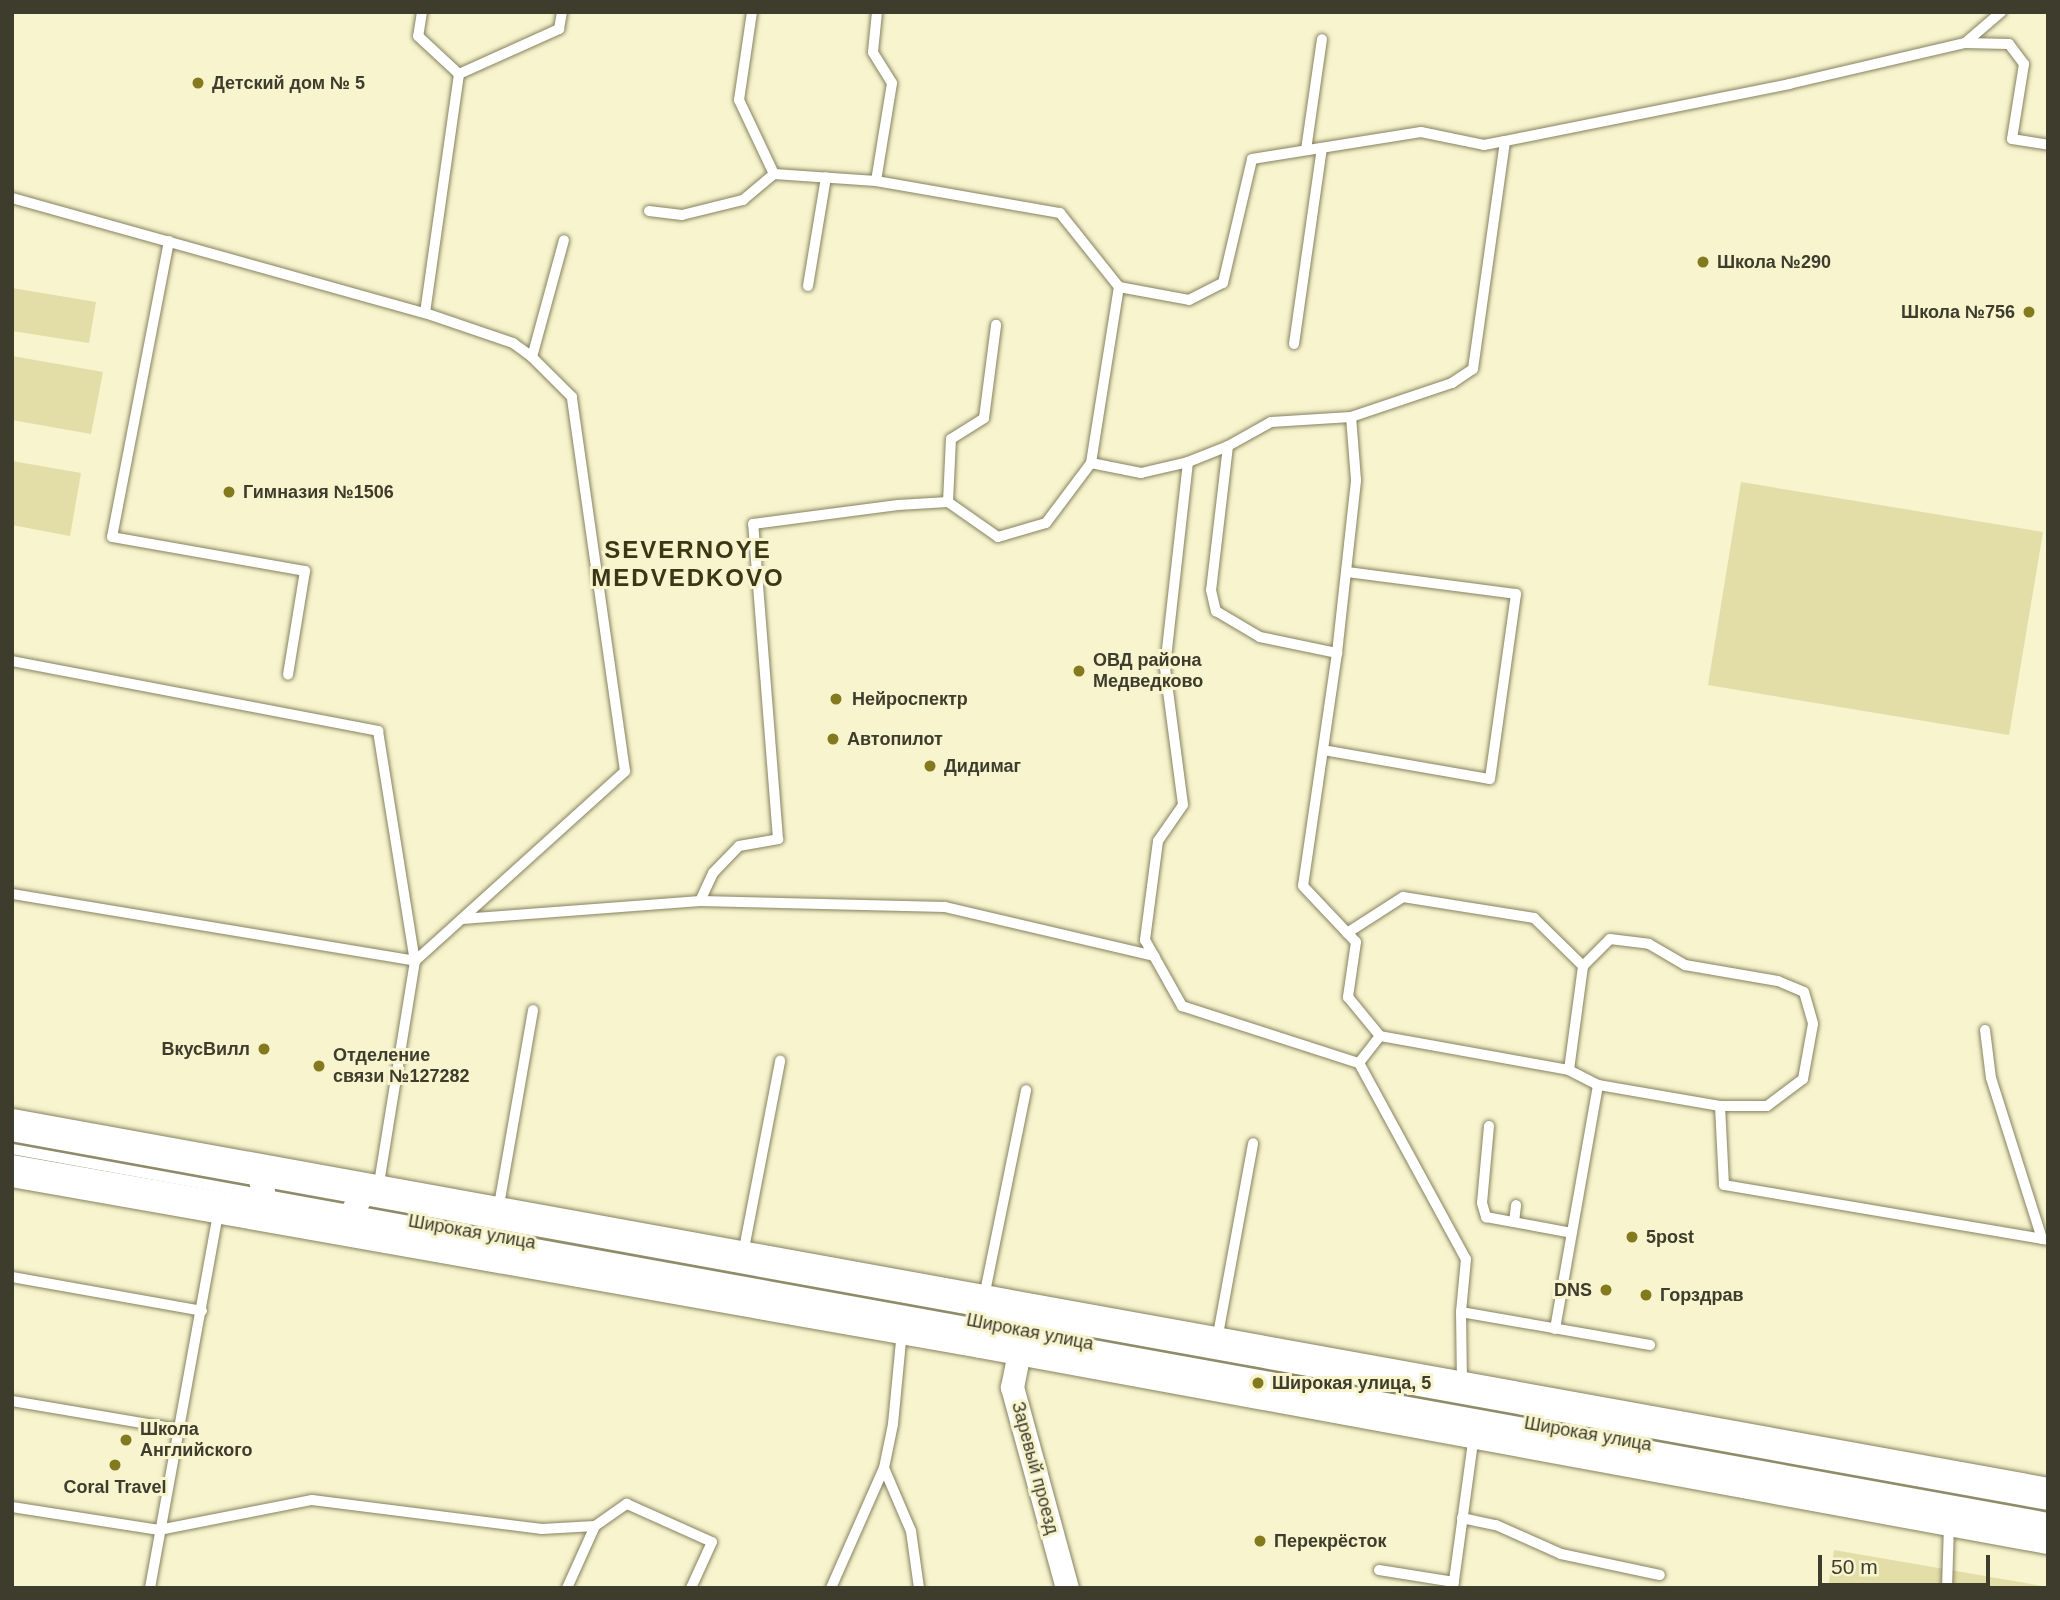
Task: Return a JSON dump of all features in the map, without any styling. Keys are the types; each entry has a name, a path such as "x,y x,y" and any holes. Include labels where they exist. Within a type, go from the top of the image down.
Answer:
{"main road":[{"name":"Широкая улица","path":"12,1125 984,1299 1024,1329 1474,1434 1869,1495 1949,1521 2048,1538"},
{"name":"Широкая улица","path":"12,1171 362,1222 902,1329 1024,1329 1217,1342 2048,1494"}],"street":[{"path":"239,1204 259,1176 245,1167"},
{"path":"362,1222 362,1195 378,1191"},
{"name":"Заревый проезд","path":"1024,1329 1012,1387 1067,1588"}],"lane":[{"path":"422,12 418,36 459,74"},
{"path":"459,74 559,29 562,12"},
{"path":"752,12 739,100 774,174"},
{"path":"876,181 892,83 873,52 877,12"},
{"path":"1965,43 2001,12"},
{"path":"1306,150 1322,39"},
{"path":"649,211 682,215 743,200 774,174 876,181 1060,213 1119,287 1189,300 1223,283 1252,159 1421,132 1485,145 1789,84 1965,43 2008,44 2024,64 2012,139 2048,145"},
{"path":"425,313 459,74"},
{"path":"1091,463 1141,473 1188,462 1228,446 1271,422 1351,417 1452,383 1473,369 1505,141"},
{"path":"1294,344 1322,148"},
{"path":"808,286 825,177"},
{"path":"12,198 425,313 513,344 531,357 572,397 625,771 415,961"},
{"path":"531,357 564,240"},
{"path":"169,241 112,537 305,571 288,675"},
{"path":"700,901 713,873 739,846 778,839 753,524 898,505 948,502 999,537 1046,523 1091,463 1119,287"},
{"path":"948,502 951,439 984,418 996,325"},
{"path":"1351,417 1356,481 1337,653 1303,886 1356,942 1348,997 1380,1036 1569,1070 1598,1085 1720,1106 1767,1106 1803,1079 1813,1024 1804,992 1778,981 1685,965 1649,944 1609,939 1583,966 1569,1070"},
{"path":"1228,446 1211,590 1216,611 1260,637 1337,653"},
{"path":"1188,462 1165,668 1183,805 1158,841 1145,940 1182,1006 1359,1063 1466,1259 1461,1312 1462,1386"},
{"path":"1323,750 1490,779 1516,594 1346,572"},
{"path":"12,661 378,731 415,961 378,1191"},
{"path":"12,894 415,961"},
{"path":"1347,933 1403,897 1534,918 1583,966"},
{"path":"462,919 700,901 945,907 1154,956"},
{"path":"498,1212 533,1010"},
{"path":"1720,1106 1724,1185 2045,1239 1991,1078 1985,1030"},
{"path":"1359,1063 1380,1036"},
{"path":"743,1256 780,1061"},
{"path":"1555,1329 1598,1085"},
{"path":"984,1299 1026,1090"},
{"path":"1489,1126 1482,1203 1486,1217 1572,1233"},
{"path":"1217,1342 1253,1143"},
{"name":"Широкая улица","path":"12,1149 239,1204"},
{"path":"150,1588 202,1311 239,1204"},
{"path":"1514,1222 1516,1205"},
{"name":"Широкая улица","path":"362,1222 1024,1329 1869,1495 2048,1518"},
{"path":"12,1276 202,1311"},
{"path":"1461,1312 1650,1345"},
{"path":"831,1588 884,1468 893,1424 902,1329"},
{"path":"12,1401 178,1429"},
{"path":"1378,1570 1453,1585 1474,1434"},
{"path":"1869,1495 1870,1468 1886,1465"},
{"path":"884,1468 911,1531 919,1588"},
{"path":"12,1507 159,1530 312,1500 542,1529 595,1526"},
{"path":"566,1588 595,1526 627,1504 712,1542 691,1588"},
{"path":"1462,1518 1496,1525 1561,1554 1660,1575"},
{"path":"1947,1588 1949,1521"}],"shaded area":[{"path":"12,288 96,302 89,343 12,331"},
{"path":"12,356 103,372 91,434 12,420"},
{"path":"12,461 81,473 70,536 12,525"},
{"path":"1741,482 2043,532 2009,735 1708,685"},
{"path":"1834,1550 2048,1587 2048,1588 1828,1588"}],"place":[{"name":"Детский дом № 5","path":"198,83"},
{"name":"Школа №290","path":"1703,262"},
{"name":"Школа №756","path":"2029,312"},
{"name":"Гимназия №1506","path":"229,492"},
{"name":"ОВД района Медведково","path":"1079,671"},
{"name":"Нейроcпектр","path":"836,699"},
{"name":"Автопилот","path":"833,739"},
{"name":"Дидимаг","path":"930,766"},
{"name":"ВкусВилл","path":"264,1049"},
{"name":"Отделение связи №127282","path":"319,1066"},
{"name":"5post","path":"1632,1237"},
{"name":"DNS","path":"1606,1290"},
{"name":"Горздрав","path":"1646,1295"},
{"name":"Широкая улица, 5","path":"1258,1383"},
{"name":"Школа Английского","path":"126,1440"},
{"name":"Coral Travel","path":"115,1465"},
{"name":"Перекрёсток","path":"1260,1541"}],"district":[{"name":"SEVERNOYE MEDVEDKOVO","path":"688,564"}]}
